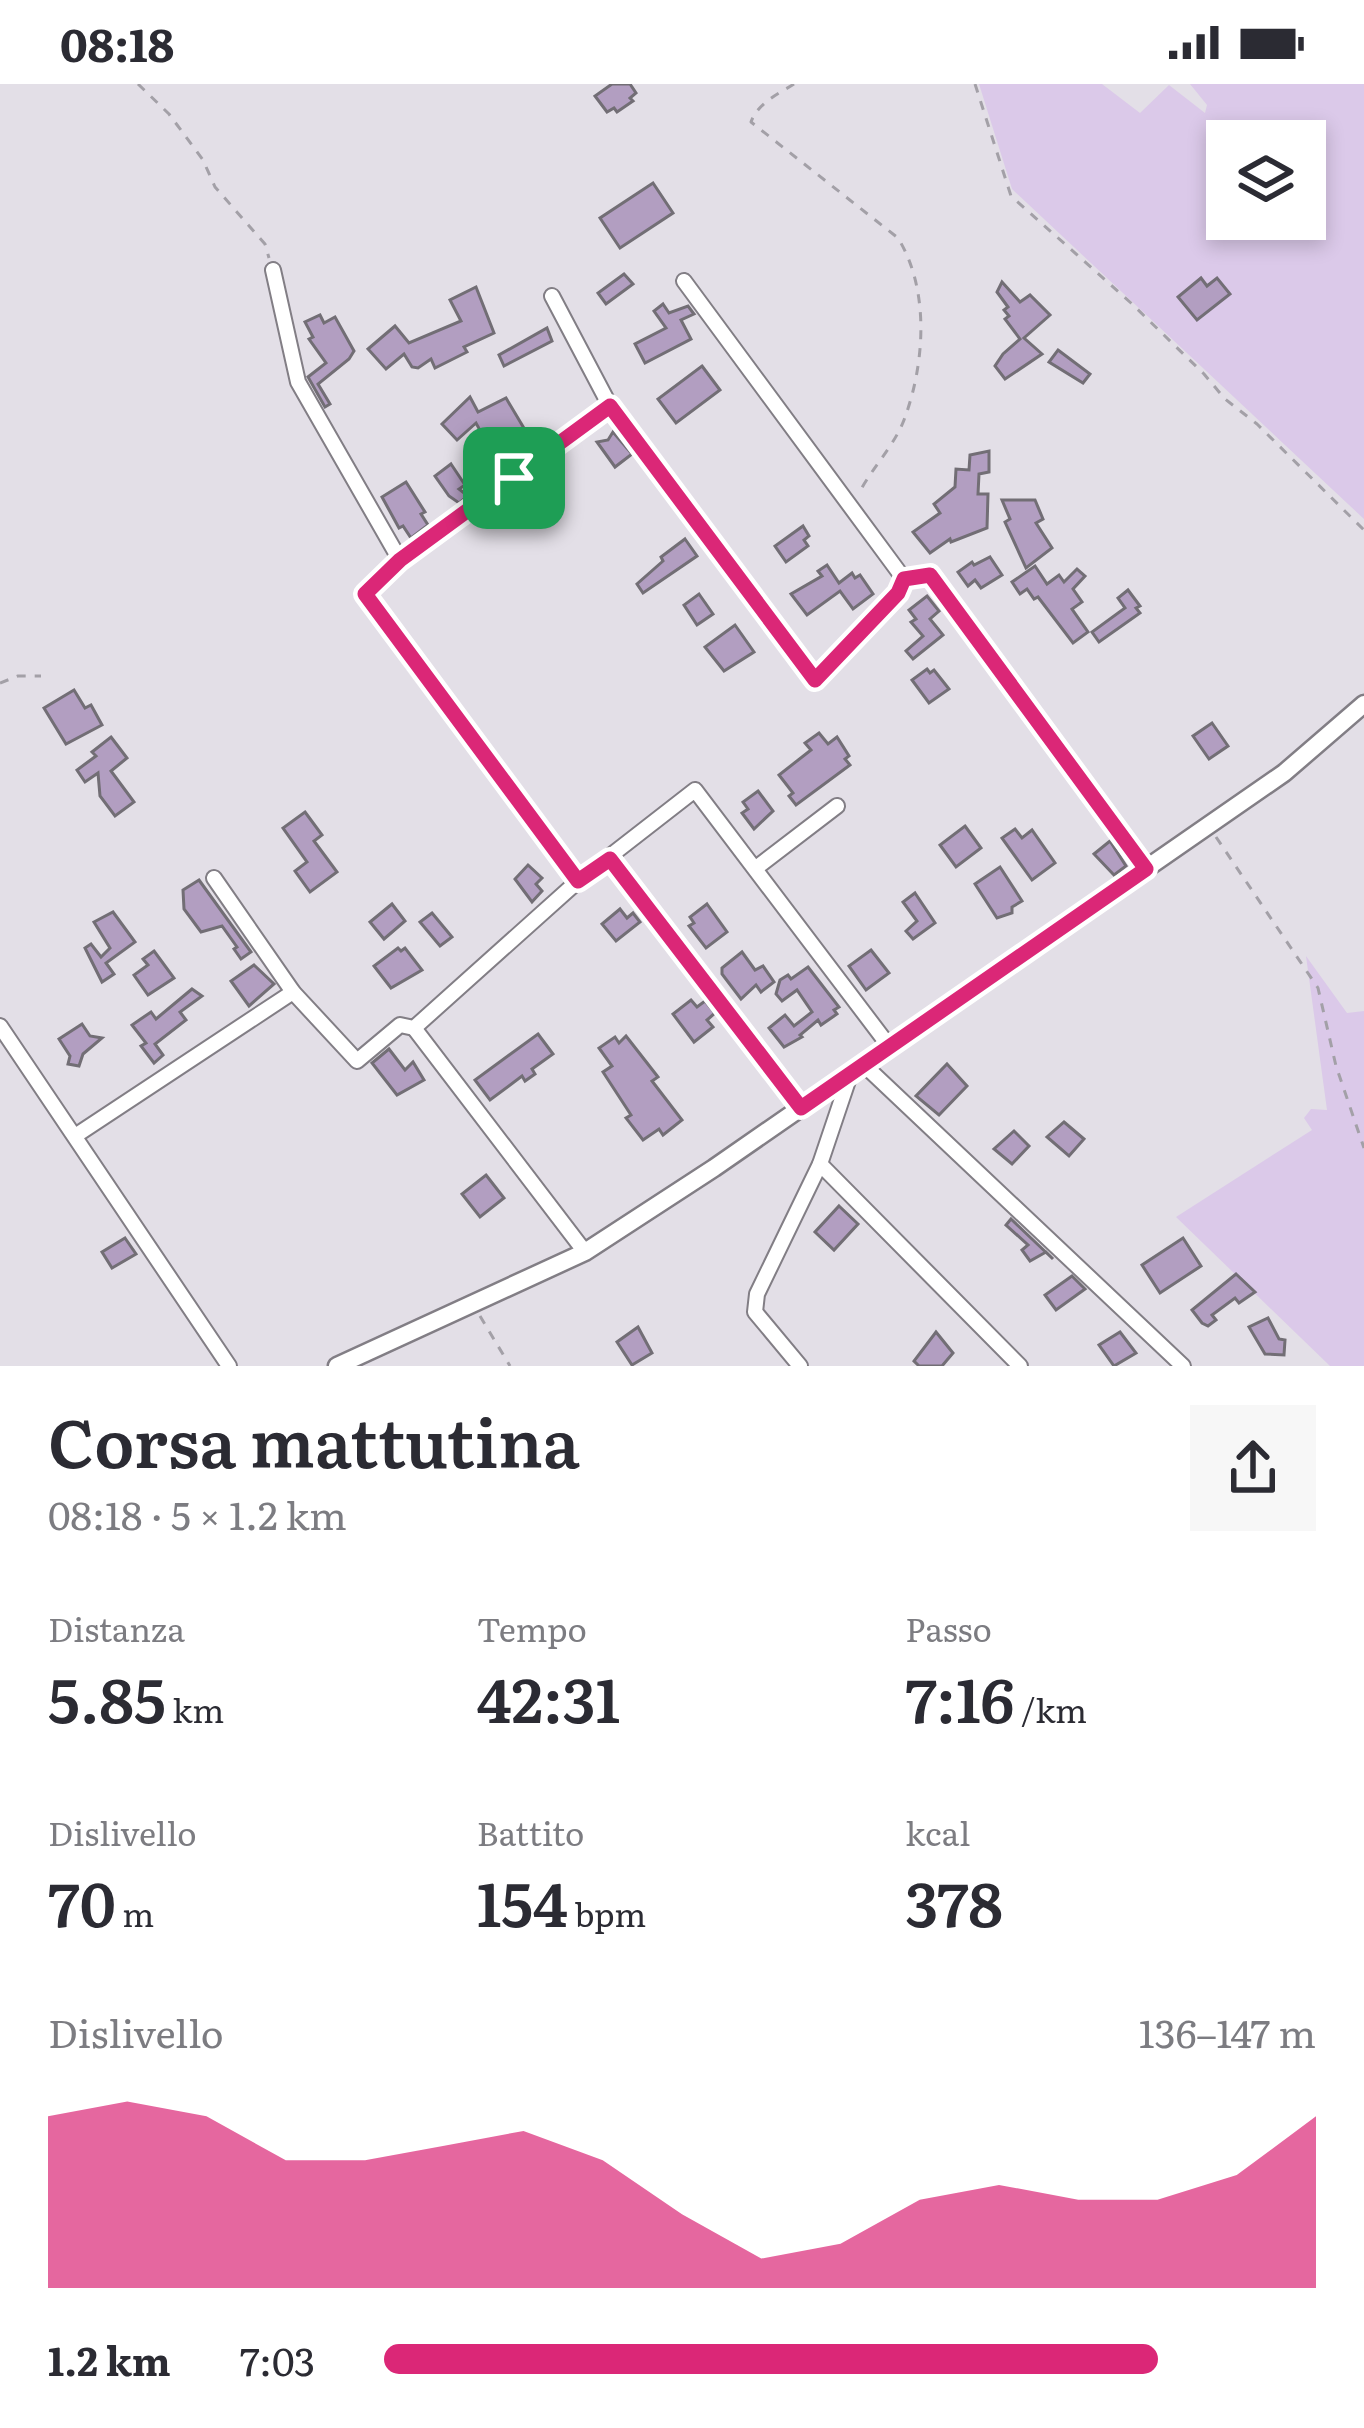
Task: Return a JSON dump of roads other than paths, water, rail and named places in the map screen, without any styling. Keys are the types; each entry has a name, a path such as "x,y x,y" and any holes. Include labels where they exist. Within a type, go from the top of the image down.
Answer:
{"street":[{"path":"273,270 298,382 400,560"},
{"path":"684,281 904,579"},
{"path":"552,296 610,406 815,680 898,593 904,579"},
{"path":"578,881 365,594 400,560 610,406"},
{"path":"904,579 930,575 1146,869"},
{"path":"337,1366 585,1252 1284,773 1364,704"},
{"path":"413,1028 578,881 695,790 889,1046"},
{"path":"756,868 837,806"},
{"path":"610,859 801,1108"},
{"path":"214,878 293,992 357,1061 400,1024 413,1028 585,1252"},
{"path":"75,1136 293,992"},
{"path":"0,1026 229,1366"},
{"path":"800,1366 754,1312 757,1294 820,1163 857,1066"},
{"path":"857,1066 1183,1366"},
{"path":"820,1163 1020,1366"}]}
